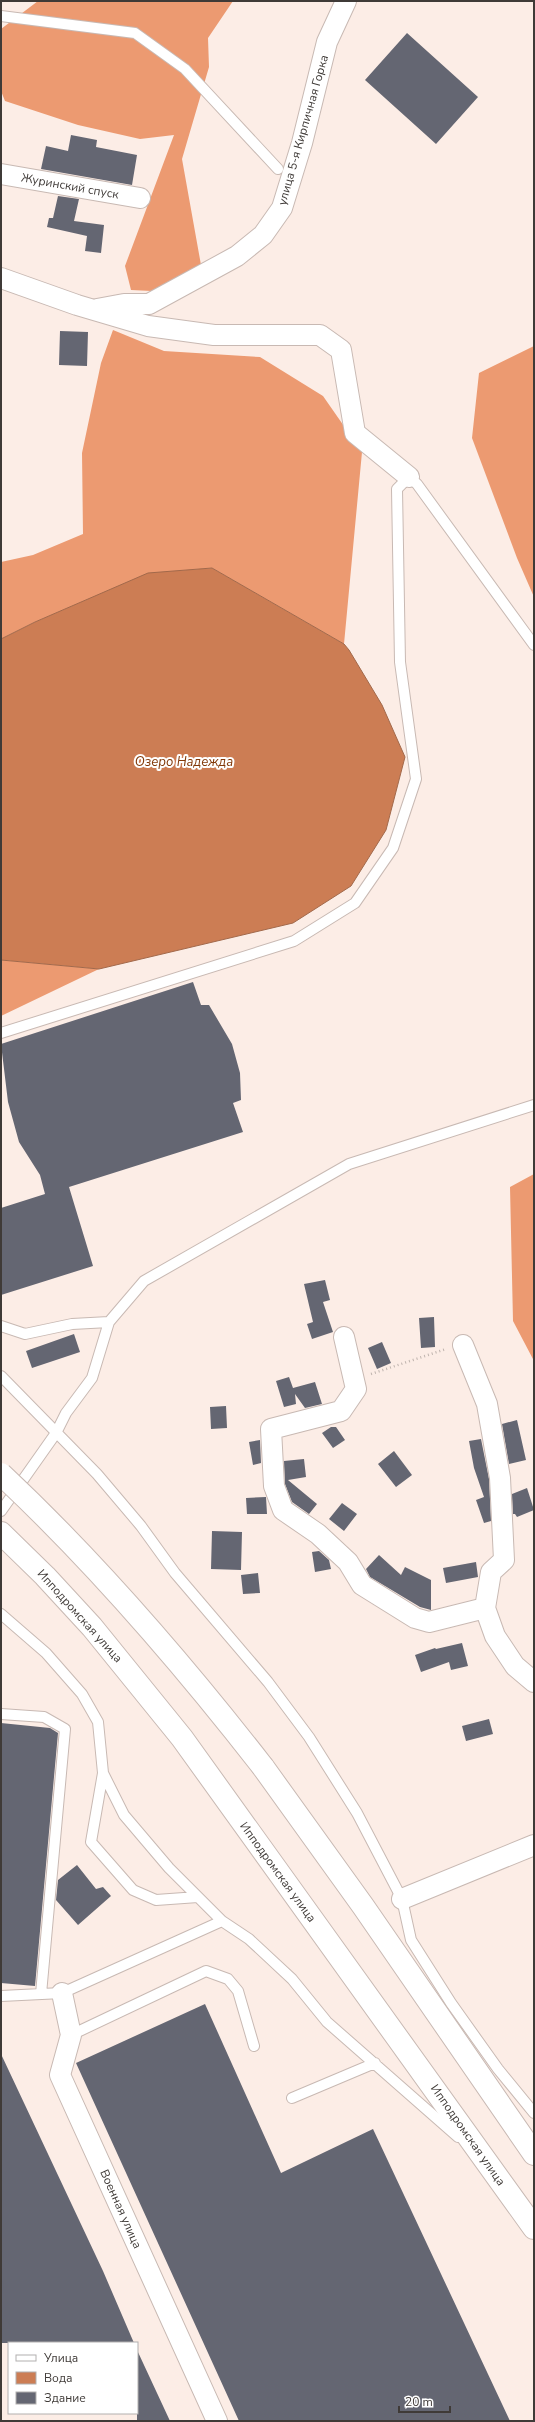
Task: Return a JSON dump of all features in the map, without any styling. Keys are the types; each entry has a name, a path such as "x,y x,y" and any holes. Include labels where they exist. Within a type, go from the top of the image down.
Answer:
{"highway":[{"path":"1,1474 117,1589 182,1665 263,1767 363,1906 534,2154"},
{"name":"Ипподромская улица","path":"1,1533 45,1576 92,1627 182,1738 534,2228"}],"street":[{"name":"улица 5-я Кирпичная Горка","path":"93,310 124,304 149,304 236,256 263,235 282,208 302,143 327,42 346,1"},
{"name":"Журинский спуск","path":"1,174 140,198"},
{"path":"1,278 93,310 148,326 214,335 320,335 341,350 355,433 409,477"},
{"path":"344,1337 356,1389 341,1411 271,1429 274,1486 284,1510 318,1534 348,1562 362,1585 415,1618 430,1622 485,1608"},
{"path":"463,1344 487,1404 500,1478 504,1560 491,1572 485,1608 495,1636 515,1666 534,1682"},
{"path":"402,1899 534,1845"},
{"path":"62,1993 72,2035"},
{"name":"Военная улица","path":"72,2035 60,2075 217,2421"}],"lane":[{"path":"1,16 135,33 185,69 278,169"},
{"path":"1,1033 294,941 354,903 393,848 416,779 400,662 397,489 409,477 417,484 534,645"},
{"path":"1,1511 56,1433 66,1413 92,1378 109,1322 144,1281 349,1164 534,1106"},
{"path":"1,1326 25,1334 72,1324 109,1322"},
{"path":"1,1376 97,1474 141,1526 175,1573 268,1682 309,1737 357,1812 402,1899 411,1940 451,2003 493,2063 534,2113"},
{"path":"1,1614 46,1654 82,1694 98,1722 103,1773 91,1842 133,1890 156,1900 198,1897"},
{"path":"1,1714 44,1717 65,1729 41,1994"},
{"path":"103,1773 124,1815 169,1868 222,1922 249,1939 292,1979 326,2022 375,2063 488,2163"},
{"path":"1,1996 62,1993 222,1922"},
{"path":"72,2035 206,1971 228,1979 238,1990 254,2046"},
{"path":"292,2098 375,2063"},
{"path":"523,2098 534,2105"}],"path":[{"path":"354,1380 463,1344"}],"shaded area":[{"path":"38,1 233,1 208,38 209,67 182,159 201,265 152,291 131,290 125,266 174,135 140,139 78,125 5,101 1,91 1,29"},
{"path":"113,330 164,351 260,357 323,396 362,452 344,644 212,568 148,574 35,622 1,639 1,562 33,555 83,534 82,453 101,363"},
{"path":"534,346 534,597 517,558 472,438 479,373"},
{"path":"1,960 99,969 1,1016"},
{"path":"534,1174 534,1361 513,1321 510,1187"}],"water":[{"name":"Озеро Надежда","path":"212,568 344,644 349,650 382,705 405,757 386,830 351,886 293,923 99,969 1,960 1,639 35,622 148,573"}],"building":[{"path":"407,33 478,97 436,144 365,80"},
{"path":"71,135 97,140 96,147 137,155 132,185 41,169 46,146 68,151"},
{"path":"58,196 79,199 74,221 104,225 101,253 85,251 87,236 47,227 49,218 53,218"},
{"path":"60,331 88,332 87,366 59,365"},
{"path":"193,982 201,1005 209,1005 232,1044 240,1073 241,1100 233,1103 243,1132 69,1187 93,1266 1,1295 1,1208 45,1194 40,1175 19,1142 8,1102 1,1044"},
{"path":"325,1280 330,1300 323,1302 333,1332 312,1339 307,1324 313,1322 304,1284"},
{"path":"434,1317 435,1347 421,1348 419,1318"},
{"path":"74,1334 80,1352 32,1368 26,1351"},
{"path":"382,1342 391,1363 377,1369 368,1348"},
{"path":"289,1377 293,1388 315,1382 322,1404 305,1408 295,1394 296,1404 284,1407 276,1381"},
{"path":"226,1406 227,1428 211,1429 210,1407"},
{"path":"517,1420 526,1460 509,1464 502,1424"},
{"path":"331,1427 336,1427 345,1440 333,1448 322,1433"},
{"path":"481,1439 489,1479 491,1521 484,1523 476,1500 484,1497 474,1468 469,1441"},
{"path":"260,1440 261,1463 253,1465 249,1442"},
{"path":"394,1451 412,1475 396,1487 378,1464"},
{"path":"304,1459 306,1477 288,1480 317,1504 309,1514 292,1502 285,1484 284,1461"},
{"path":"527,1488 534,1510 517,1517 513,1514 512,1494"},
{"path":"266,1497 267,1514 247,1514 246,1498"},
{"path":"342,1503 357,1514 344,1531 329,1519"},
{"path":"212,1531 242,1532 241,1570 211,1569"},
{"path":"319,1551 329,1560 331,1569 315,1572 312,1552"},
{"path":"379,1555 401,1575 405,1567 431,1580 431,1610 420,1607 370,1577 366,1569"},
{"path":"476,1562 478,1577 446,1583 443,1568"},
{"path":"258,1573 260,1593 243,1594 241,1575"},
{"path":"462,1643 468,1666 451,1670 449,1662 421,1672 415,1655 435,1648"},
{"path":"489,1719 493,1734 466,1741 462,1726"},
{"path":"1,1723 50,1728 58,1733 35,1986 1,1983"},
{"path":"77,1865 96,1889 103,1887 111,1896 78,1925 56,1900 58,1880"},
{"path":"205,2004 281,2173 373,2129 510,2421 239,2421 76,2063"},
{"path":"1,2054 103,2271 134,2342 1,2343"},
{"path":"138,2352 170,2421 137,2421 138,2414"}]}
